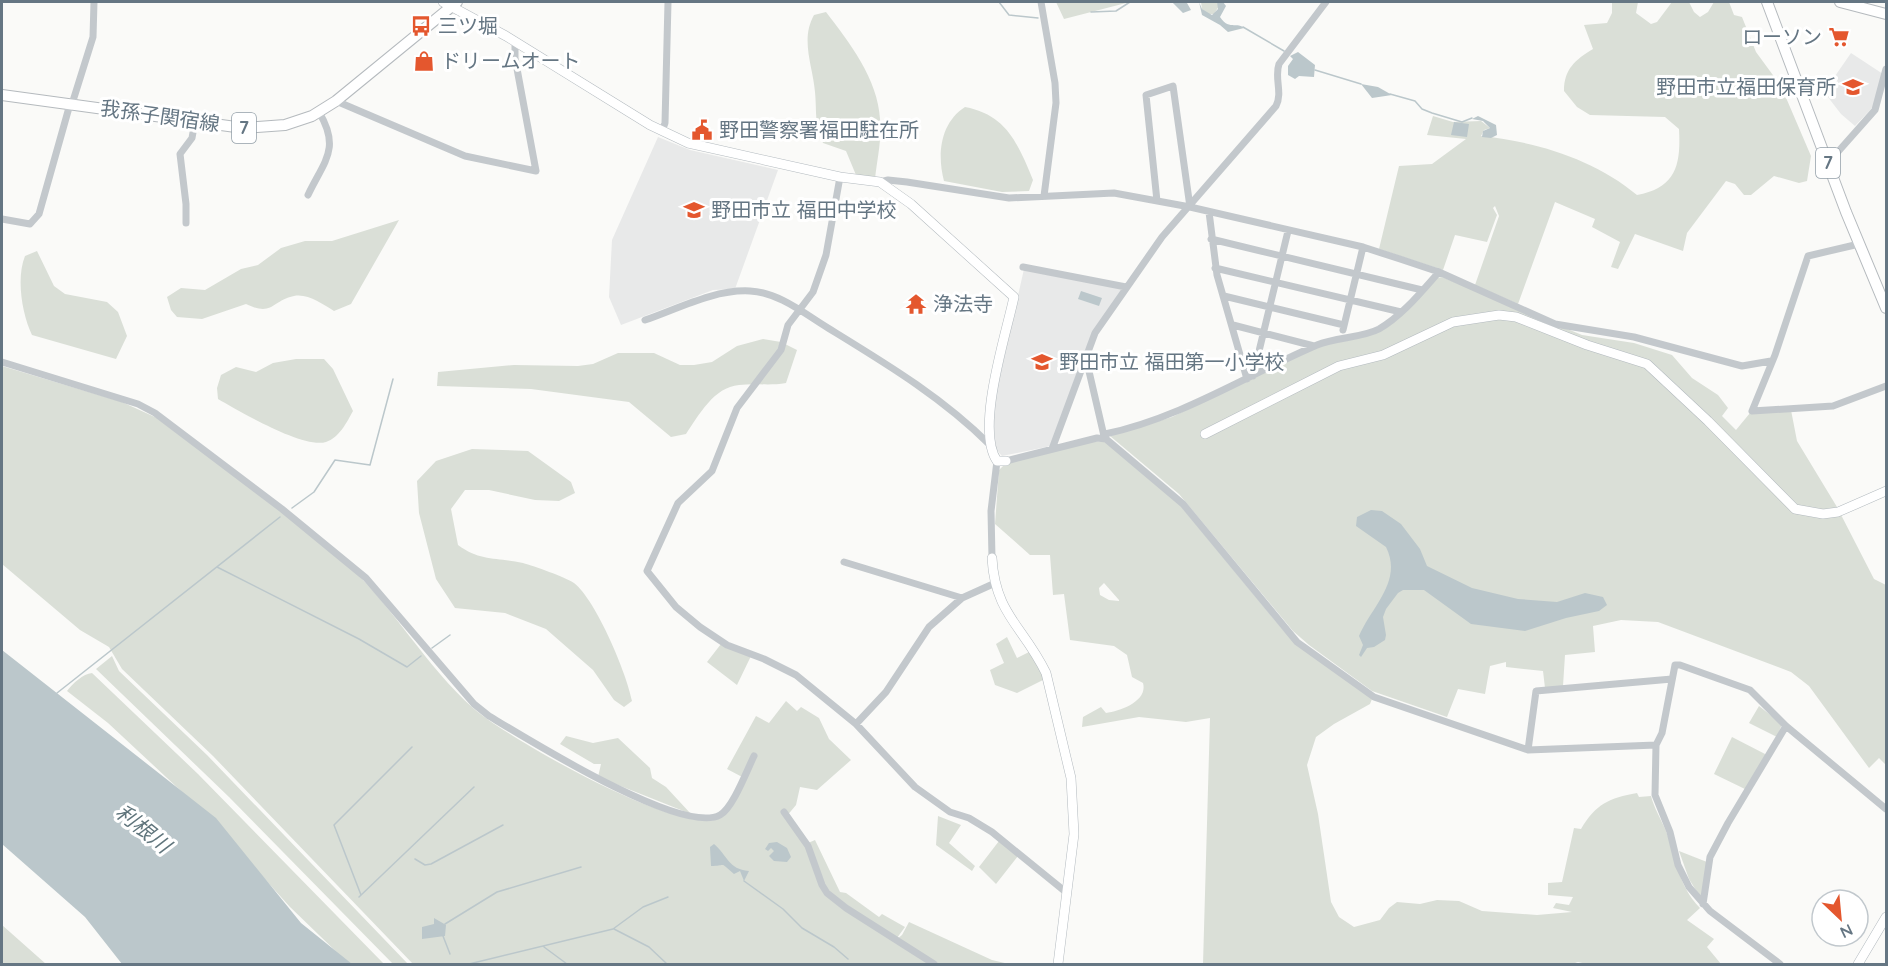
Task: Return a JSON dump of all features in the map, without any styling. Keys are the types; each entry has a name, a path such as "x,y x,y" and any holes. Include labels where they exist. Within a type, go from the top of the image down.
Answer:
{"main road":[{"name":"7","path":"1767,2 1859,244 1887,308"},
{"path":"1840,2 1887,14"},
{"name":"我孫子関宿線","path":"2,95 263,128 293,123 319,112 336,101 450,3"}],"street":[{"path":"2,219 30,224 39,214 93,36 94,2"},
{"path":"662,131 668,2"},
{"path":"1041,2 1055,83 1056,103 1044,196"},
{"path":"1052,449 1085,354 1095,333 1162,237 1276,106 1280,99 1276,72 1282,59 1326,2"},
{"path":"450,3 662,131 717,151 840,177 880,182 888,180 907,182 1009,198 1114,193 1190,207 1363,248 1439,272 1556,324 1634,337 1742,366 1771,361"},
{"path":"336,101 465,156 536,171 515,58 515,42"},
{"path":"1827,158 1836,154 1875,110 1887,69"},
{"path":"1157,201 1146,95 1173,86 1190,207"},
{"path":"308,195 331,146 329,129 319,112"},
{"path":"186,223 180,154 192,138 195,121"},
{"path":"840,177 821,274 800,311 788,326 781,350 737,408 712,471 678,503 647,571 676,607 700,627 727,645 764,659 796,675 856,724 915,787 950,812 969,818 992,832 1068,893"},
{"path":"880,182 911,204 1014,297 990,405 990,445"},
{"path":"1209,212 1215,268 1250,378"},
{"path":"1250,378 1288,231"},
{"path":"1211,239 1422,290"},
{"path":"1859,244 1809,256 1752,411 1833,406 1887,387"},
{"path":"1342,336 1363,248"},
{"path":"1023,267 1081,276 1126,287"},
{"path":"1215,268 1401,312"},
{"path":"1002,461 1104,436 1175,413 1314,346 1342,336 1376,330 1401,312 1439,272"},
{"path":"645,320 711,297 740,291 767,294 800,311 925,389 968,423 1002,461 992,511 993,584 1004,609 1038,657 1046,673 1060,723 1071,778 1074,834 1058,964"},
{"path":"1224,296 1344,325"},
{"path":"1205,434 1334,368 1383,355 1453,322 1499,315 1516,317 1587,345 1647,364 1708,421 1795,509 1823,514 1838,512 1887,491"},
{"path":"1233,325 1314,346"},
{"path":"1085,354 1104,436 1168,489 1232,561 1297,642 1374,697 1528,750 1656,745"},
{"path":"2,362 138,404 155,413 281,508 366,578 474,704 489,716 598,780 687,815 712,818 727,809 754,756"},
{"path":"844,562 962,598"},
{"path":"856,724 886,692 929,627 962,598 993,584"},
{"path":"1780,964 1692,894 1678,865 1671,832 1654,795 1656,745 1662,733 1675,664 1750,690 1786,726 1887,809"},
{"path":"1528,750 1536,691 1672,679"},
{"path":"1703,904 1710,857 1728,822 1786,726"},
{"path":"784,812 808,846 827,893 846,908 934,964"},
{"path":"1858,964 1887,917"}],"shaded area":[{"path":"1056,2 1130,2 1064,19"},
{"path":"1201,2 1217,2 1219,6 1214,14 1208,14 1202,9"},
{"path":"1612,2 1638,2 1636,13 1651,24 1657,22 1672,2 1689,2 1694,12 1700,17 1708,12 1714,2 1729,2 1734,15 1742,17 1756,52 1781,86 1811,156 1807,181 1799,183 1774,176 1751,195 1744,195 1735,184 1726,181 1687,233 1683,251 1635,234 1618,269 1611,267 1620,242 1592,227 1595,219 1555,202 1518,304 1475,285 1499,216 1495,206 1493,208 1497,215 1487,242 1455,235 1443,270 1379,249 1399,166 1432,164 1466,139 1427,135 1433,116 1453,122 1481,121 1490,128 1484,130 1481,136 1523,143 1564,154 1602,171 1637,195 1650,192 1668,181 1677,164 1679,129 1665,117 1590,115 1577,107 1564,91 1568,71 1581,57 1593,49 1584,25 1607,23 1612,13"},
{"path":"826,12 861,62 874,90 880,127 875,179 856,175 846,151 823,143 820,135 808,53 808,34 814,15"},
{"name":"野田市立福田保育所","path":"1851,53 1883,74 1874,106 1855,126 1841,114 1824,92"},
{"path":"965,107 991,117 1009,133 1033,180 1029,191 1002,192 944,181 941,161 942,140 950,122"},
{"name":"野田市立 福田中学校","path":"658,137 690,150 778,170 735,289 713,290 621,325 609,297 612,240"},
{"path":"399,220 351,304 334,311 315,300 299,295 286,298 272,307 262,309 246,304 202,319 177,317 171,310 167,297 181,288 205,290 241,269 258,265 281,248 305,241 332,241"},
{"path":"37,251 54,286 65,294 107,302 118,312 127,336 116,359 32,335 23,307 21,275 25,256"},
{"name":"野田市立 福田第一小学校","path":"1024,269 1122,289 1085,350 1051,446 1002,456 995,448 993,407"},
{"path":"1442,277 1582,335 1634,343 1672,355 1692,378 1718,395 1728,408 1722,416 1736,430 1750,413 1791,410 1797,441 1837,507 1874,579 1886,585 1886,765 1879,758 1869,768 1809,686 1791,672 1658,622 1621,620 1593,626 1595,652 1565,655 1563,686 1545,688 1543,671 1506,667 1506,662 1490,666 1485,694 1458,689 1447,717 1372,691 1293,631 1179,494 1110,436 1172,417 1329,341 1377,331 1437,278"},
{"path":"763,339 781,342 797,350 786,383 745,384 730,387 708,403 686,434 671,437 629,402 531,389 437,386 438,372 514,365 578,366 593,364 618,353 654,353 680,365 694,365 712,362 737,346"},
{"path":"296,359 324,359 333,369 353,411 339,433 326,442 316,443 287,435 218,399 217,388 221,375 236,367 256,372 273,363"},
{"path":"2,366 122,402 157,418 279,507 348,565 365,582 440,674 473,708 554,760 631,798 666,812 696,820 717,819 730,807 746,779 727,769 756,716 769,723 786,701 797,711 801,707 819,718 829,739 851,760 817,790 800,787 796,805 786,817 804,842 820,886 931,964 413,964 213,756 122,669 109,647 80,630 2,564"},
{"path":"1091,441 1107,442 1180,505 1283,630 1372,699 1370,704 1316,737 1307,765 1318,814 1331,902 1339,917 1354,927 1380,920 1397,902 1420,904 1437,900 1459,901 1482,911 1537,915 1572,912 1553,908 1556,903 1569,905 1573,897 1548,895 1548,883 1562,882 1574,828 1581,829 1598,808 1611,800 1637,793 1639,797 1651,796 1666,831 1682,880 1692,899 1700,908 1687,920 1714,939 1707,947 1721,964 1587,964 1578,962 1572,964 1203,964 1210,718 1186,722 1139,717 1082,727 1083,717 1101,707 1106,713 1132,704 1141,695 1143,683 1132,677 1127,655 1114,646 1070,640 1064,594 1053,595 1050,555 1030,555 995,524 999,470 1005,464","holes":["1104,583 1119,600 1109,600 1100,595 1099,588"]},
{"path":"472,449 528,451 571,482 575,493 559,501 535,500 489,490 465,490 451,509 458,545 474,554 523,563 574,583 592,605 617,656 632,701 624,707 614,700 593,670 546,629 505,613 455,608 436,579 419,513 417,481 436,461"},
{"path":"1007,637 1017,658 1029,652 1045,679 1017,693 995,685 990,670 1004,663 996,644"},
{"path":"721,644 751,656 737,685 707,662"},
{"path":"112,656 119,671 207,755 408,964 393,964 229,797 96,669"},
{"path":"92,673 198,774 384,964 349,964 290,907 210,818 108,723 67,691 78,679"},
{"path":"1759,706 1782,724 1777,737 1749,723"},
{"path":"566,736 593,743 618,738 650,768 652,778 666,787 691,814 598,777 601,764 594,764 560,744"},
{"path":"1732,737 1767,755 1747,790 1714,774"},
{"path":"938,816 961,825 949,843 975,866 972,871 936,845"},
{"path":"815,840 840,892 846,893 879,917 882,914 905,927 897,938 839,901 823,884 808,843"},
{"path":"999,841 1018,856 996,884 979,867"},
{"path":"1679,851 1707,862 1702,900 1689,879"},
{"path":"909,922 992,960 1009,964 937,964 897,939"},
{"path":"2,925 46,964 2,964"}],"water":[{"path":"1172,2 1187,3 1191,10 1183,13"},
{"path":"1199,2 1202,9 1212,15 1218,9 1217,2 1223,2 1226,6 1220,17 1223,21 1244,28 1228,32 1202,15"},
{"path":"1298,52 1315,65 1314,77 1299,76 1295,79 1288,75 1288,66 1293,59 1290,56"},
{"path":"1361,84 1378,87 1392,95 1372,98"},
{"path":"1478,116 1496,125 1497,135 1491,138 1482,137 1483,131 1490,128 1483,121 1472,119"},
{"path":"1454,122 1469,124 1467,137 1451,135"},
{"path":"1081,291 1102,298 1099,306 1078,299"},
{"path":"1371,510 1382,511 1401,524 1420,549 1427,566 1472,588 1518,599 1557,602 1585,593 1603,597 1607,605 1599,611 1566,618 1525,631 1471,624 1424,590 1403,590 1386,609 1383,617 1385,640 1374,647 1367,648 1361,657 1359,655 1363,645 1359,636 1384,593 1391,571 1386,547 1356,526 1357,517"},
{"name":"利根川","path":"2,650 216,818 301,923 352,964 122,964 85,917 2,844"},
{"path":"777,842 787,848 791,857 787,862 774,861 769,856 774,851 771,848 768,851 765,849 769,843"},
{"path":"714,844 732,865 749,871 744,881 740,871 734,874 723,865 711,866 710,847"},
{"path":"434,918 446,925 445,936 422,939 422,927 434,924"}],"waterway":[{"path":"999,2 1009,15 1038,18"},
{"path":"1091,12 1116,11 1130,2"},
{"path":"1243,27 1284,51"},
{"path":"1315,70 1361,84"},
{"path":"1390,94 1415,101 1422,109 1462,122 1472,118"},
{"path":"292,508 314,492 335,460 370,465 393,379"},
{"path":"57,693 280,517"},
{"path":"217,567 359,639 407,667 421,656"},
{"path":"432,648 450,635"},
{"path":"361,895 334,825 412,747"},
{"path":"359,897 474,787"},
{"path":"415,859 425,865 431,864 503,825"},
{"path":"445,924 497,892 581,867"},
{"path":"744,881 783,909 802,928 834,947 848,959"},
{"path":"469,964 613,929 643,907 668,897"},
{"path":"614,929 649,947 667,964"},
{"path":"443,936 450,954"},
{"path":"544,947 567,964"}],"place":[{"name":"三ツ堀","path":"421,26"},
{"name":"ローソン","path":"1839,37"},
{"name":"ドリームオート","path":"424,61"},
{"name":"野田市立福田保育所","path":"1853,87"},
{"name":"野田警察署福田駐在所","path":"702,130"},
{"name":"野田市立 福田中学校","path":"694,210"},
{"name":"浄法寺","path":"916,304"},
{"name":"野田市立 福田第一小学校","path":"1042,362"}]}
